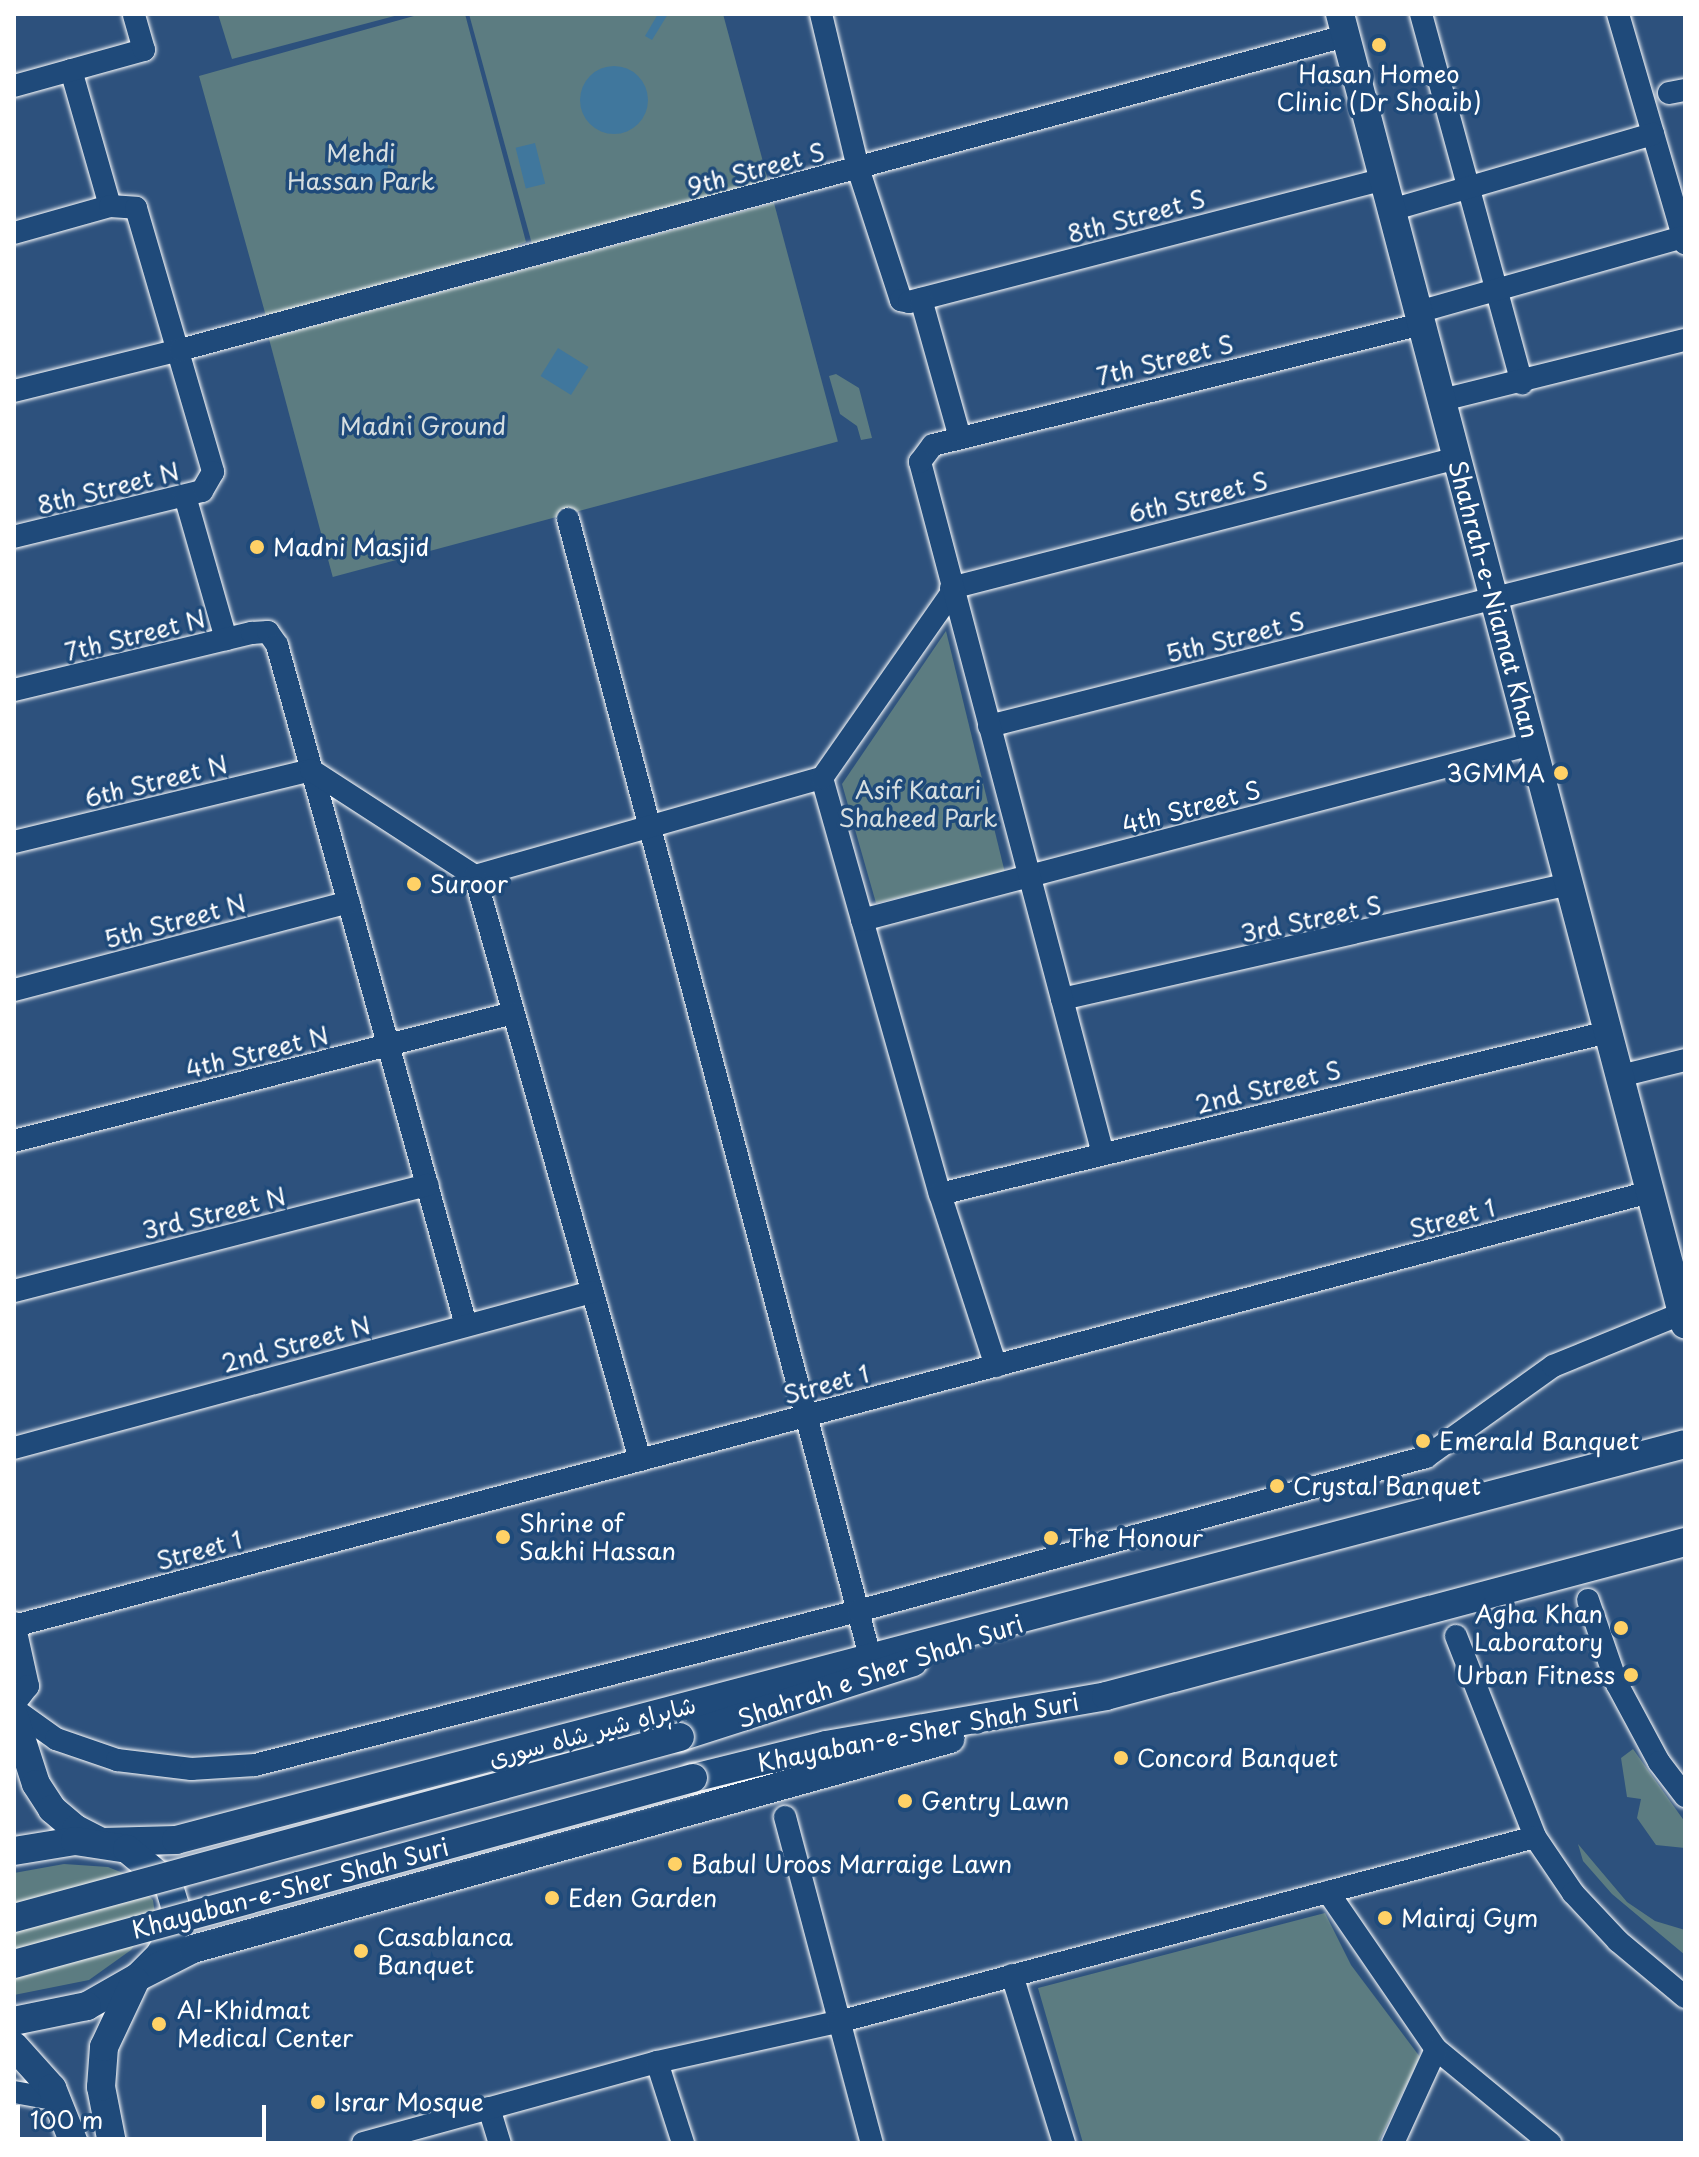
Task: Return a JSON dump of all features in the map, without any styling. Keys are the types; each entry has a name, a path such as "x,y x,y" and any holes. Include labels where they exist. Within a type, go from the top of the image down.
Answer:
{"main road":[{"name":"Shahrah-e-Niamat Khan","path":"1343,25 1684,1316"},
{"path":"1079,1603 1685,1444"},
{"name":"Khayaban-e-Sher Shah Suri","path":"14,1964 693,1778 826,1745 1106,1696 1685,1542"},
{"name":"شاہراہِ شیر شاہ سوری","path":"14,1851 49,1843 143,1843 218,1832 870,1656 1079,1603"},
{"name":"Shahrah e Sher Shah Suri","path":"680,1737 812,1697 1079,1603"},
{"path":"14,2021 87,2006 193,1949 1106,1696"},
{"path":"14,1716 24,1755 52,1809 102,1842 149,1862 168,1883 175,1906 172,1933 160,1955 138,1977 104,2047 101,2087 112,2143"},
{"name":"Khayaban-e-Sher Shah Suri","path":"14,1918 680,1737"},
{"path":"14,2046 58,2100 74,2143"}],"street":[{"path":"14,86 144,50 134,14"},
{"path":"821,14 858,168 911,299 960,438"},
{"path":"1421,14 1522,383"},
{"path":"1618,14 1684,240"},
{"name":"9th Street S","path":"14,391 180,350 858,168 1343,25"},
{"path":"71,70 110,206"},
{"path":"1391,210 1653,134"},
{"name":"8th Street S","path":"911,299 1383,179"},
{"path":"14,233 110,206 136,208 180,350"},
{"name":"7th Street S","path":"952,590 919,469 924,454 933,445 1420,318 1496,288 1684,240"},
{"path":"1442,400 1522,383 1685,340"},
{"name":"8th Street N","path":"14,537 185,496 211,484 213,472 180,350"},
{"name":"6th Street S","path":"952,590 1457,458"},
{"path":"185,496 226,639"},
{"path":"568,519 870,1656"},
{"name":"5th Street S","path":"989,726 1685,550"},
{"path":"952,590 1103,1154"},
{"path":"475,876 822,778 952,590"},
{"name":"7th Street N","path":"14,690 226,639 268,632 277,645 311,770"},
{"name":"4th Street S","path":"862,920 1532,744"},
{"path":"311,770 475,876 640,1460"},
{"path":"311,770 466,1325"},
{"name":"6th Street N","path":"14,842 311,770"},
{"path":"822,778 940,1194 996,1366"},
{"name":"3rd Street S","path":"1062,999 1569,884"},
{"name":"5th Street N","path":"14,990 349,902"},
{"name":"4th Street N","path":"14,1141 513,1013"},
{"name":"2nd Street S","path":"940,1194 1608,1032"},
{"path":"1620,1076 1685,1060"},
{"name":"3rd Street N","path":"14,1291 428,1185"},
{"name":"Street 1","path":"14,1625 1650,1192"},
{"name":"2nd Street N","path":"14,1448 592,1292"},
{"path":"14,1625 28,1686 14,1706 56,1739 117,1760 191,1769 255,1765 858,1611 1426,1457 1553,1366 1684,1316"},
{"path":"1588,1600 1617,1684 1659,1762 1685,1796"},
{"path":"1456,1636 1535,1837 1573,1893 1618,1941 1685,1997"},
{"path":"785,1817 872,2143"},
{"path":"363,2143 657,2062 838,2022 1535,1837"},
{"path":"1328,1892 1436,2049 1550,2143"},
{"path":"1012,1975 1064,2143"},
{"path":"1393,2143 1436,2049"},
{"path":"657,2062 683,2143"},
{"path":"14,2092 58,2100"},
{"path":"489,2108 500,2143"}],"green space":[{"path":"218,14 402,14 232,59"},
{"name":"Mehdi Hassan Park","path":"421,14 465,14 526,242 518,245 522,259 269,327 199,76"},
{"name":"Mehdi Hassan Park","path":"469,14 723,14 772,195 535,255"},
{"name":"Madni Ground","path":"774,203 838,442 333,577 269,338"},
{"path":"836,374 859,388 872,438 861,440 857,426 840,414 829,376"},
{"name":"Asif Katari Shaheed Park","path":"946,631 1005,873 876,903 842,784"},
{"path":"1633,1749 1685,1822 1685,1848 1656,1845 1637,1818 1641,1799 1627,1797 1621,1758"},
{"path":"1578,1844 1627,1902 1655,1921 1685,1930 1685,1955 1612,1894 1583,1861"},
{"path":"64,1864 108,1867 128,1875 153,1900 155,1914 131,1950 89,1980 14,1995 14,1873"},
{"path":"1325,1913 1351,1965 1420,2057 1378,2143 1083,2143 1038,1988"}],"water":[{"path":"658,14 668,14 652,40 645,36"},
{"path":"621,66 642,81 648,100 646,113 638,124 621,134 607,134 590,124 582,113 580,93 590,76 601,68"},
{"path":"535,143 545,184 526,189 516,148"},
{"path":"369,146 383,151 388,165 383,179 369,184 355,179 350,165 355,151"},
{"path":"558,348 589,367 571,395 541,376"}],"place":[{"name":"Hasan Homeo Clinic (Dr Shoaib)","path":"1379,45"},
{"name":"Madni Masjid","path":"257,547"},
{"name":"3GMMA","path":"1561,773"},
{"name":"Suroor","path":"414,884"},
{"name":"Emerald Banquet","path":"1423,1441"},
{"name":"Crystal Banquet","path":"1277,1486"},
{"name":"Shrine of Sakhi Hassan","path":"503,1537"},
{"name":"The Honour","path":"1051,1538"},
{"name":"Agha Khan Laboratory","path":"1621,1628"},
{"name":"Urban Fitness","path":"1631,1675"},
{"name":"Concord Banquet","path":"1121,1758"},
{"name":"Gentry Lawn","path":"905,1801"},
{"name":"Babul Uroos Marraige Lawn","path":"675,1864"},
{"name":"Eden Garden","path":"552,1898"},
{"name":"Mairaj Gym","path":"1385,1918"},
{"name":"Casablanca Banquet","path":"361,1951"},
{"name":"Al-Khidmat Medical Center","path":"159,2024"},
{"name":"Israr Mosque","path":"318,2102"}]}
